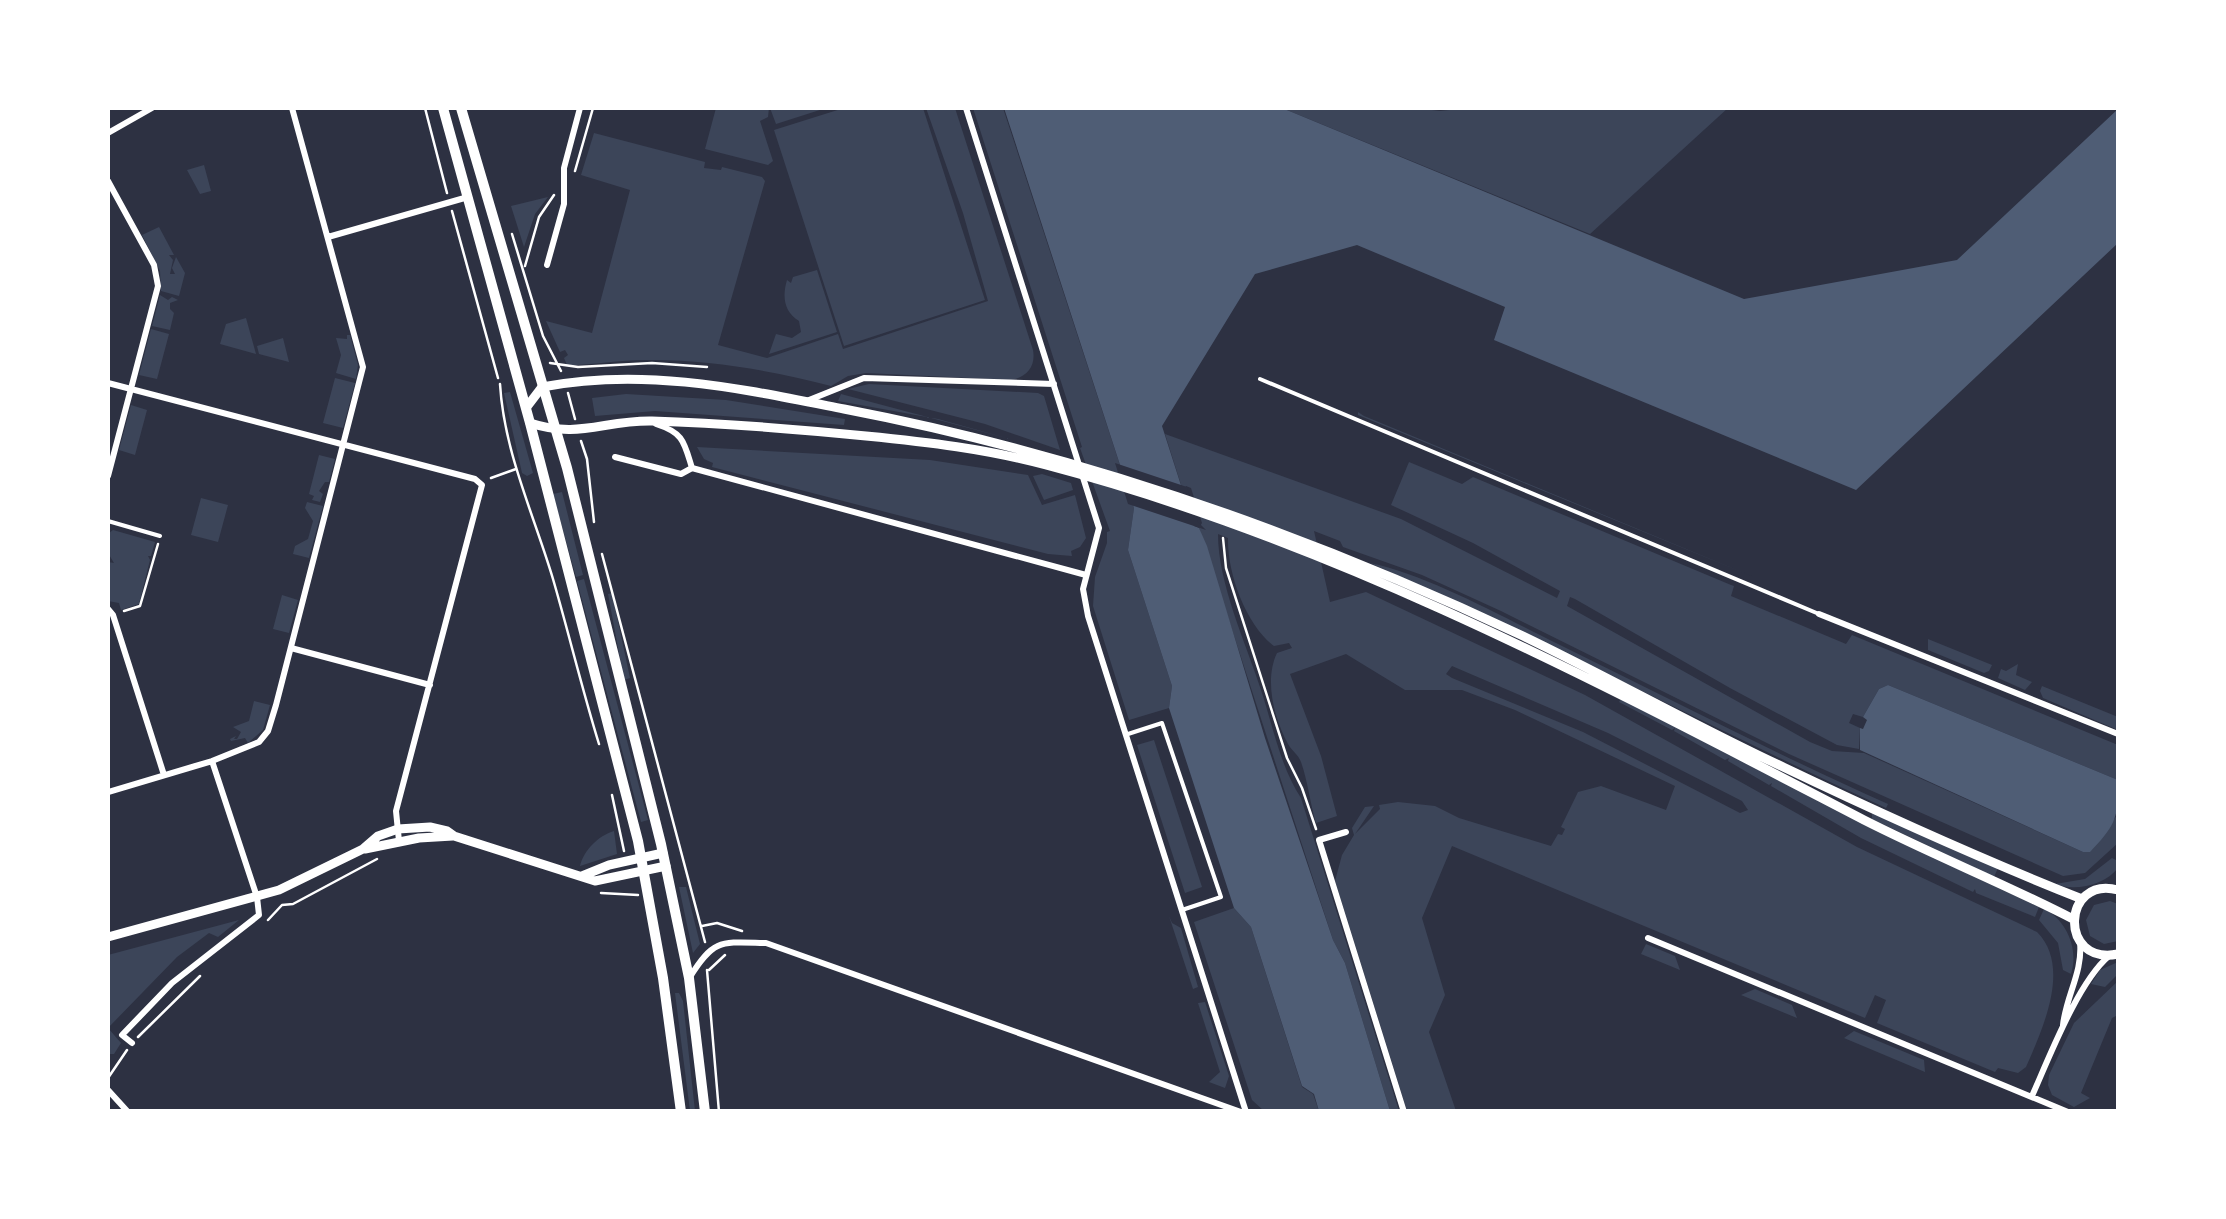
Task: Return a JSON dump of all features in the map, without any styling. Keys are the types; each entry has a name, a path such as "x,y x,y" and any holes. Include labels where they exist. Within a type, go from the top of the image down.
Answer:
{"main road":[{"path":"443,108 530,423 642,858 681,1112"},
{"path":"461,108 557,432 663,853 689,978 705,1112"}],"street":[{"path":"108,134 152,108"},
{"path":"108,792 212,761 263,739 276,705 363,366 292,108"},
{"path":"547,265 564,204 564,168 580,108"},
{"path":"966,108 1099,528 1083,589 1088,616 1243,1112"},
{"path":"108,181 158,276 108,476"},
{"path":"328,237 469,197"},
{"path":"526,408 542,387 565,382 608,377 681,380 938,427 1042,459 1340,562 1522,636 1832,790 2082,899"},
{"path":"806,402 864,378 1054,384"},
{"path":"108,383 475,479 482,485 396,811 400,841"},
{"path":"530,423 557,432 646,421 813,431 1042,459"},
{"path":"646,421 674,430 684,440 692,468"},
{"path":"615,457 681,474 692,468 1086,575"},
{"path":"1340,562 1557,662 1902,839 2074,919"},
{"path":"110,612 164,775"},
{"path":"1819,614 2118,734"},
{"path":"290,648 430,685"},
{"path":"132,1043 122,1035 147,1007 259,915 257,897 212,761"},
{"path":"108,937 291,885 362,849 378,836 398,829 430,827 447,831 595,881 666,866"},
{"path":"1346,832 1320,840 1404,1112"},
{"path":"362,849 454,836"},
{"path":"582,876 663,853"},
{"path":"2063,1026 2065,1008 2082,960 2074,919 2082,899 2090,892 2116,886"},
{"path":"1648,938 2068,1112"},
{"path":"689,978 706,950 734,942 766,943 1243,1112"},
{"path":"2080,942 2093,952 2114,954"},
{"path":"2032,1096 2063,1026 2096,966 2114,954"},
{"path":"108,1090 128,1112"}],"lane":[{"path":"1260,380 1819,614"},
{"path":"108,521 160,536"},
{"path":"1126,734 1162,723 1221,897 1182,910"}],"path":[{"path":"425,108 498,378"},
{"path":"524,267 543,336 565,382 587,459 595,527"},
{"path":"558,363 578,368 652,363 706,367"},
{"path":"500,384 502,413 516,469 602,752"},
{"path":"482,485 516,469"},
{"path":"110,612 140,606 160,536"},
{"path":"1222,538 1226,568 1288,758 1320,840"},
{"path":"599,542 706,950 719,1112"},
{"path":"611,790 627,861"},
{"path":"256,929 282,905 293,904 386,855"},
{"path":"630,874 635,896"},
{"path":"700,926 726,926"},
{"path":"708,971 732,950 734,942"},
{"path":"108,1078 132,1043 202,974"}],"shaded area":[{"path":"716,108 769,108 768,117 760,121 773,161 768,165 705,149"},
{"path":"770,108 826,108 776,124"},
{"path":"844,108 923,108 985,300 844,346 774,130"},
{"path":"926,108 955,108 1033,350 1032,366 1026,373 1011,380 866,373 848,376 831,386 765,371 698,362 642,360 567,365 564,358 568,355 565,350 560,352 546,321 592,333 630,190 581,175 594,133 705,162 704,168 722,167 765,181 718,345 767,358 838,334 843,349 988,301 963,213"},
{"path":"973,108 1003,108 1134,508 1128,550 1172,686 1169,708 1129,720 1093,606 1095,577 1110,531"},
{"path":"1004,108 1282,108 1744,299 1957,260 2118,109 2118,243 1856,490 1494,340 1505,307 1357,245 1255,274 1162,426 1194,526 1199,528 1207,546 1265,738 1333,940 1345,963 1390,1111 1319,1111 1314,1094 1302,1086 1251,927 1234,908 1169,708 1172,686 1128,550 1134,508"},
{"path":"1282,108 1440,111 1728,108 1590,234"},
{"path":"204,165 211,191 200,194 187,170"},
{"path":"548,197 535,214 524,247 511,206"},
{"path":"159,227 174,255 169,255 173,260 170,274 175,274 172,268 176,257 185,273 179,296 161,291 160,271 142,235"},
{"path":"817,270 837,332 769,354 776,334 792,338 801,332 799,321 786,304 787,280 791,283 793,277"},
{"path":"160,295 178,300 170,303 174,313 170,330 152,326"},
{"path":"246,318 256,354 220,344 226,324"},
{"path":"151,329 169,334 157,379 139,375"},
{"path":"347,335 358,365 356,379 336,373 341,355 336,338 347,339"},
{"path":"283,338 289,362 259,354 257,346"},
{"path":"335,378 355,383 343,428 323,423"},
{"path":"869,384 1038,393 1044,396 1060,450 985,424 848,389"},
{"path":"510,392 533,473 527,476 522,473 504,393"},
{"path":"626,394 726,400 845,419 844,425 655,411 595,416 592,398"},
{"path":"841,394 928,417 838,401"},
{"path":"131,405 147,410 135,455 119,450"},
{"path":"1358,415 1364,416 1754,577"},
{"path":"1165,434 1401,519 1557,598 1560,591 1473,543 1391,505 1409,462 1462,484 1473,477 1734,586 1731,596 1846,644 1852,635 2118,745 2118,780 1888,685 1879,689 1863,717 1853,714 1849,723 1860,728 1859,749 1837,745 1570,597 1567,606 1810,742 1832,751 1864,753 2083,852 2090,851 2118,814 2118,843 2085,873 2063,876 1789,754 1501,611 1422,575 1343,547 1340,541 1314,531 1330,602 1366,592 1585,695 1857,847 2037,932 2047,946 2053,980 2046,1017 2026,1067 2018,1073 1998,1068 1995,1072 1877,1023 1886,1000 1875,995 1865,1018 1452,846 1422,918 1445,995 1429,1032 1456,1111 1407,1111 1335,881 1342,855 1354,835 1352,828 1365,807 1374,806 1355,834 1380,809 1379,805 1398,802 1435,806 1459,818 1551,846 1565,829 1561,827 1578,792 1601,786 1666,810 1675,786 1515,710 1462,690 1405,690 1346,654 1290,674 1321,756 1337,816 1316,823 1301,762 1283,734 1272,699 1271,675 1277,653 1292,648 1289,643 1274,646 1255,625 1235,582 1228,538 1218,534 1234,613 1282,759 1301,798 1399,1111 1390,1111 1345,963 1333,940 1199,528 1202,523 1191,488 1186,486 1183,491","holes":["1452,666 1608,733 1742,801 1748,810 1740,813 1583,732 1446,674"]},
{"path":"697,447 930,460 1028,475 1042,505 1075,495 1086,538 1071,551 1072,556 1048,554 712,467 713,463 704,459"},
{"path":"319,455 335,459 329,482 319,491 323,494 320,502 312,500 314,496 309,494"},
{"path":"1042,474 1071,483 1073,490 1044,500 1033,476"},
{"path":"562,492 583,575 576,577 553,494"},
{"path":"201,498 228,505 218,542 191,535"},
{"path":"307,502 323,506 309,558 293,554 295,546 308,539 313,521 305,508"},
{"path":"108,529 109,533 113,530 155,542 148,556 139,604 121,610 119,603 108,601 108,562 114,563 108,553"},
{"path":"1370,563 1465,598 1888,804 1886,808 1821,778"},
{"path":"584,579 648,820 641,822 577,581"},
{"path":"612,593 630,678 624,680 608,594"},
{"path":"282,595 298,600 289,633 273,629"},
{"path":"1928,639 1992,665 1984,673 1928,650"},
{"path":"2018,664 2016,675 2032,682 2025,690 1998,678 2001,669 2006,671"},
{"path":"1888,685 2118,780 2118,803 2111,827 2090,852 2083,852 1860,750 1860,728 1867,720 1863,717 1879,689"},
{"path":"2042,686 2118,717 2118,730 2043,698"},
{"path":"1621,699 1888,836 2039,907 2035,917 1861,838 1771,786 1772,783 1769,785 1728,761 1729,758 1725,760 1674,731 1675,728 1672,730 1619,702"},
{"path":"254,701 270,705 263,730 248,743 245,738 231,741 241,732 233,727 249,721"},
{"path":"1154,740 1202,887 1185,893 1137,745"},
{"path":"1872,813 1998,868 1994,877 1872,819"},
{"path":"614,831 617,854 580,866 592,844"},
{"path":"2112,858 2118,861 2118,868 2098,883 2080,887 2055,884 2085,879"},
{"path":"679,887 686,887 700,944 693,953"},
{"path":"2110,901 2118,904 2118,941 2104,944 2090,936 2086,920 2094,905"},
{"path":"1234,908 1251,927 1302,1087 1313,1094 1319,1111 1264,1111 1252,1100 1194,922"},
{"path":"2044,909 2059,920 2069,937 2073,955 2071,974 2063,970 2058,943 2039,920"},
{"path":"1169,916 1181,928 1198,987 1193,989"},
{"path":"239,920 218,937 209,933 177,957 108,1028 108,955"},
{"path":"1646,944 1675,956 1680,970 1641,954"},
{"path":"2118,962 2118,974 2105,987 2091,984 2100,970"},
{"path":"2118,981 2118,1015 2112,1018 2081,1093 2090,1098 2074,1107 2052,1095 2049,1075 2074,1023"},
{"path":"1755,989 1792,1005 1797,1018 1741,995"},
{"path":"675,993 683,1001 695,1111 690,1111"},
{"path":"1205,1002 1229,1076 1225,1088 1209,1082 1220,1072 1198,1003"},
{"path":"108,1028 121,1043 114,1054 108,1054"},
{"path":"1854,1031 1924,1060 1925,1072 1844,1038"}],"pier":[{"path":"1115,463 1187,487 1198,522 1206,530 1128,504"}]}
